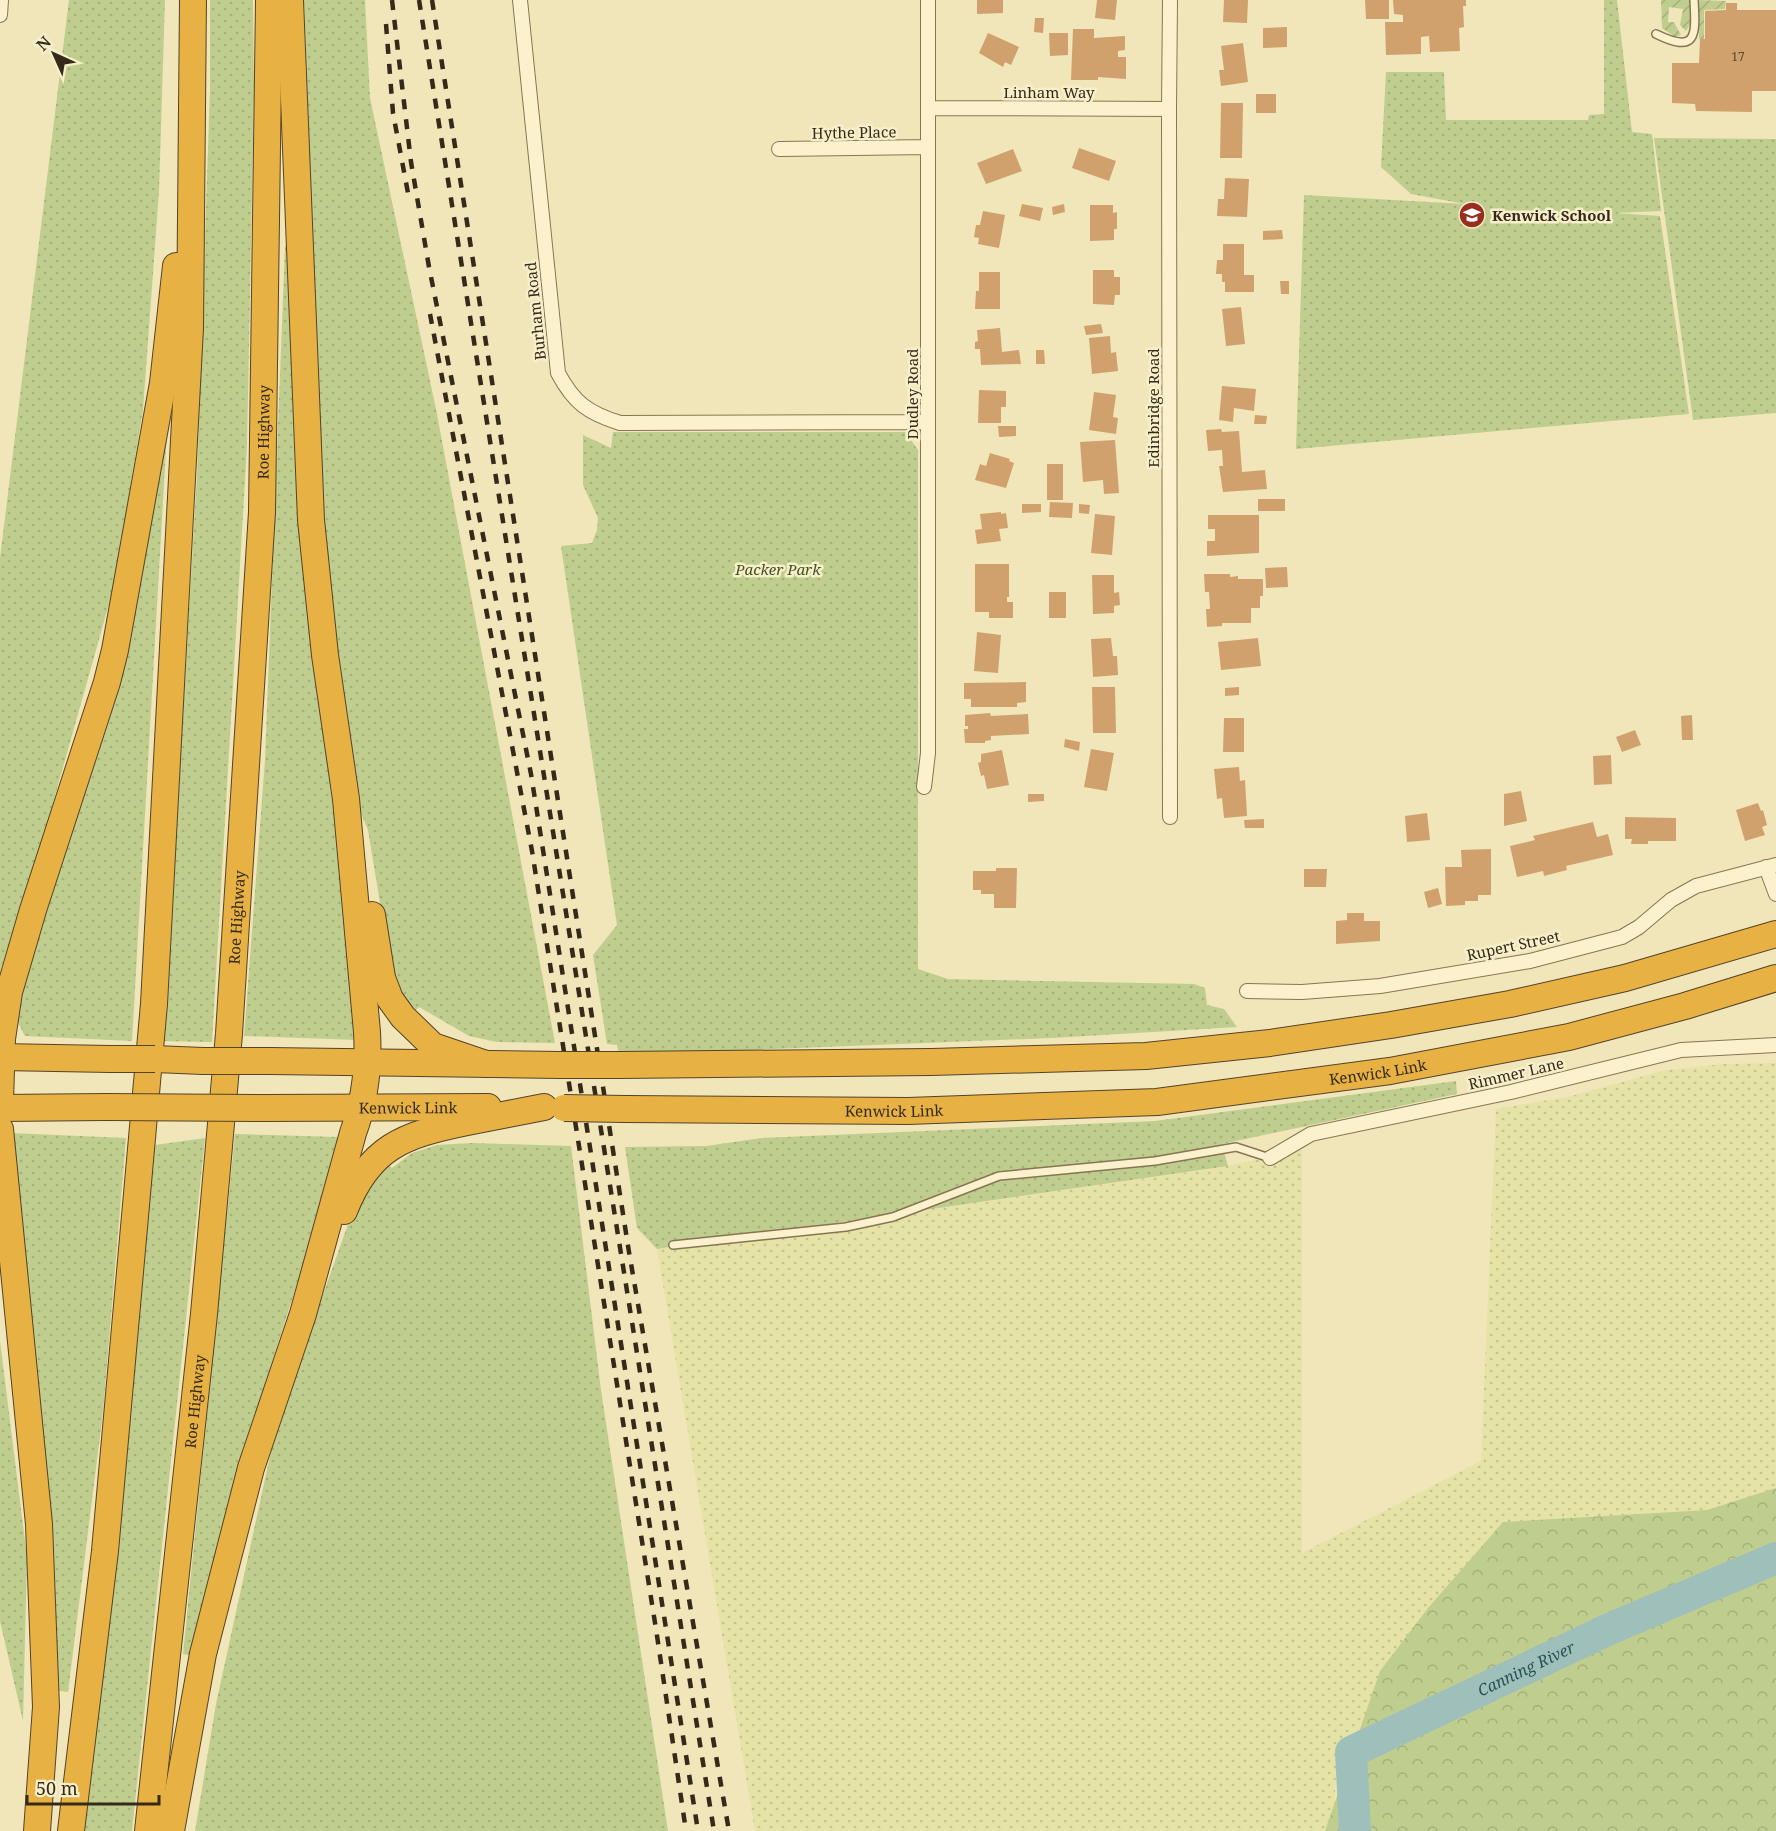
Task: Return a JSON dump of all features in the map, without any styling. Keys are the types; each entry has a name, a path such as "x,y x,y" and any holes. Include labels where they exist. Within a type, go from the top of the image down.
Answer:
{"highway":[{"path":"71,1831 105,1551 154,1004 190,339 193,0"},
{"name":"Roe Highway","path":"148,1831 204,1314 229,1035 262,512 269,0"},
{"path":"290,0 311,520 325,655 346,799 368,1062 362,1108 352,1133 303,1314"},
{"path":"0,1101 4,998 115,650 163,382 178,252 191,177"},
{"path":"346,799 361,838 382,978 390,999 403,1017 433,1046 486,1064"},
{"path":"1,1057 620,1065 931,1062 1146,1056 1270,1043 1381,1027 1510,1004 1625,978 1776,934"},
{"name":"Kenwick Link","path":"0,1108 626,1108 908,1111 1157,1102 1390,1071 1569,1037 1685,1006 1776,978"},
{"path":"171,1831 206,1644 252,1468 303,1314 352,1189 367,1168 385,1150 403,1140 430,1130 554,1108"},
{"path":"0,1129 6,1234 39,1524 46,1707 37,1831"}],"street":[{"path":"0,15 1,0"},
{"name":"Burham Road","path":"520,0 558,373 567,391 581,406 599,416 620,423 928,422"},
{"name":"Dudley Road","path":"924,787 928,753 928,0"},
{"name":"Edinbridge Road","path":"1170,0 1170,817"},
{"name":"Linham Way","path":"928,108 1169,110"},
{"name":"Hythe Place","path":"779,149 928,147"},
{"name":"Rupert Street","path":"1247,991 1302,992 1380,986 1530,961 1622,937 1639,927 1671,900 1696,885 1771,866 1776,894"},
{"name":"Rimmer Lane","path":"1270,1158 1311,1134 1510,1092 1681,1050 1776,1045"}],"lane":[{"path":"1656,34 1683,44 1690,41 1695,34 1694,0"},
{"path":"673,1245 846,1227 893,1217 999,1176 1155,1161 1236,1147 1270,1158"}],"shaded area":[{"path":"1776,1063 1776,1538 1434,1684 1362,1724 1336,1775 1333,1831 755,1831 657,1249 1218,1168 1302,1150 1302,1553 1481,1461 1496,1109 1571,1096 1666,1070 1723,1064"}],"green space":[{"path":"69,0 165,0 159,191 143,410 114,586 44,835 0,972 0,558"},
{"path":"210,0 253,0 254,87 247,446 212,1042 158,1041 178,806 197,474 210,90"},
{"path":"304,0 365,0 370,98 436,409 555,1043 497,1042 469,1036 419,1007 415,1011 402,993 391,970 368,830 359,809 325,560"},
{"name":"Kenwick School","path":"1604,0 1617,0 1632,132 1652,134 1661,211 1615,213 1660,216 1689,414 1296,449 1304,195 1465,204 1411,194 1381,167 1386,72 1444,72 1446,120 1588,120 1589,115 1604,114"},
{"path":"1661,0 1689,0 1693,16 1686,31 1680,25 1683,9 1669,7 1668,22 1674,22 1681,35 1675,37 1662,28"},
{"path":"1699,0 1726,1 1725,9 1704,10 1704,39 1699,39"},
{"path":"1654,138 1776,139 1776,413 1693,420"},
{"path":"285,246 294,246 354,942 357,1040 244,1036 265,760"},
{"path":"167,432 132,1041 25,1036 18,1023 17,999"},
{"name":"Packer Park","path":"613,432 905,432 918,450 918,969 948,979 1194,984 1205,988 1207,1005 1224,1009 1237,1027 1052,1038 619,1055 617,1045 607,1044 593,955 617,925 561,546 592,543 597,530 598,518 583,485 583,435 611,448"},
{"path":"1456,1081 1457,1094 1222,1144 1228,1166 657,1249 637,1228 625,1147 706,1146 762,1138 1155,1121"},
{"path":"11,1133 126,1138 103,1412 68,1692 51,1690"},
{"path":"235,1134 337,1137 341,1147 238,1468 192,1656 183,1654"},
{"path":"205,1138 132,1831 81,1831 125,1468 146,1209 155,1145"},
{"path":"472,1143 571,1146 601,1390 668,1831 195,1831 216,1704 277,1424 352,1213 386,1162 392,1168 412,1153 437,1145"},
{"path":"0,1341 27,1557 23,1721 0,1621"},
{"path":"1776,1488 1776,1831 1325,1831 1380,1671 1428,1608 1503,1522 1707,1510"}],"building":[{"path":"977,0 1003,0 1003,13 977,14"},
{"path":"1097,0 1117,0 1115,20 1095,18"},
{"path":"1224,0 1248,0 1247,23 1223,22"},
{"path":"1365,0 1389,0 1389,19 1366,19"},
{"path":"1393,0 1466,0 1466,6 1463,6 1464,27 1459,28 1460,51 1430,52 1429,36 1421,37 1421,54 1386,55 1385,22 1403,22 1403,15 1394,14"},
{"path":"1726,3 1737,3 1737,10 1776,10 1776,91 1752,91 1752,112 1696,111 1695,104 1672,103 1672,63 1699,63 1700,39 1705,39 1705,11 1726,10"},
{"path":"1035,18 1044,18 1043,33 1034,32"},
{"path":"1287,27 1287,47 1263,48 1263,28"},
{"path":"1073,29 1094,29 1094,38 1125,36 1125,50 1118,51 1118,57 1126,57 1126,79 1098,77 1098,80 1071,80"},
{"path":"988,33 1019,47 1011,65 1005,62 1003,67 979,53"},
{"path":"1049,33 1068,33 1068,55 1050,56"},
{"path":"1243,43 1248,82 1221,86 1219,70 1224,70 1221,46"},
{"path":"1256,94 1276,94 1276,113 1256,113"},
{"path":"1221,103 1243,103 1242,158 1220,158"},
{"path":"1079,148 1116,161 1109,181 1072,168"},
{"path":"1013,149 1022,171 986,184 977,163"},
{"path":"1225,178 1249,179 1247,217 1217,216 1218,199 1224,199"},
{"path":"1022,204 1043,208 1040,221 1019,216"},
{"path":"1064,204 1065,212 1053,215 1052,207"},
{"path":"1090,205 1113,205 1113,213 1117,212 1117,229 1114,229 1114,240 1090,241"},
{"path":"983,211 1005,215 999,248 978,244 979,238 974,237 976,225 980,225"},
{"path":"1282,230 1283,239 1263,240 1263,231"},
{"path":"1223,244 1244,244 1244,275 1254,275 1254,292 1225,292 1222,274 1216,274 1217,260 1223,260"},
{"path":"1093,270 1114,270 1114,277 1120,277 1120,295 1115,295 1114,305 1093,304"},
{"path":"979,272 1000,272 1000,309 975,309 976,291 979,291"},
{"path":"1280,281 1289,281 1289,294 1281,294"},
{"path":"1241,307 1245,344 1226,346 1222,309"},
{"path":"1101,324 1103,333 1086,335 1084,326"},
{"path":"1000,328 1002,352 1019,350 1021,364 981,365 980,349 975,349 975,342 978,341 977,330"},
{"path":"1110,336 1111,353 1116,352 1118,371 1092,374 1089,338"},
{"path":"1036,350 1044,350 1045,364 1036,364"},
{"path":"1222,386 1256,389 1254,411 1234,408 1233,422 1219,420"},
{"path":"979,390 1006,391 1006,407 1001,407 1001,423 978,423"},
{"path":"1094,392 1116,395 1113,417 1118,418 1116,434 1089,430"},
{"path":"1255,415 1267,416 1266,424 1254,424"},
{"path":"998,426 1016,426 1016,436 999,437"},
{"path":"1221,429 1222,432 1239,431 1242,472 1265,470 1267,489 1223,492 1219,466 1223,466 1222,450 1208,451 1206,430"},
{"path":"1115,440 1119,493 1104,494 1103,480 1083,482 1080,442"},
{"path":"990,453 1010,459 1009,461 1014,463 1006,488 975,480 980,464 986,466"},
{"path":"1047,464 1063,464 1063,500 1047,500"},
{"path":"1258,499 1285,499 1285,511 1258,511"},
{"path":"1050,502 1073,503 1072,518 1049,517"},
{"path":"1022,504 1041,504 1041,512 1022,513"},
{"path":"1079,504 1090,505 1089,514 1079,513"},
{"path":"1001,512 1001,514 1006,513 1008,528 999,529 1001,541 977,544 975,530 982,529 980,514"},
{"path":"1095,514 1115,516 1112,555 1091,553"},
{"path":"1208,515 1259,515 1259,553 1207,556 1207,541 1215,541 1215,529 1208,529"},
{"path":"975,564 1009,564 1007,602 1013,602 1013,618 989,618 989,612 975,612"},
{"path":"1287,567 1288,587 1266,588 1265,568"},
{"path":"1204,574 1230,574 1230,577 1238,576 1238,579 1263,579 1260,608 1251,608 1251,623 1222,623 1222,626 1207,627 1206,609 1210,609 1209,592 1205,592"},
{"path":"1092,575 1114,575 1114,593 1119,592 1120,605 1114,606 1114,613 1093,614"},
{"path":"1049,592 1066,592 1066,618 1049,618"},
{"path":"977,632 1001,635 998,673 974,671"},
{"path":"1111,638 1113,656 1117,656 1118,675 1093,677 1091,639"},
{"path":"1258,638 1261,666 1221,670 1218,642"},
{"path":"1026,682 1026,702 1017,703 1017,707 971,707 971,699 964,699 964,683"},
{"path":"1092,687 1115,687 1116,733 1093,733"},
{"path":"1239,687 1239,695 1225,696 1225,688"},
{"path":"990,713 991,716 1028,714 1029,734 991,736 991,740 985,743 965,743 964,729 968,729 968,726 965,726 965,715"},
{"path":"1692,715 1693,740 1682,740 1681,716"},
{"path":"1224,718 1244,718 1244,752 1223,752"},
{"path":"1635,730 1641,745 1622,752 1616,737"},
{"path":"1065,739 1080,742 1079,751 1064,747"},
{"path":"1091,749 1114,753 1107,791 1084,787"},
{"path":"1002,750 1009,785 987,789 978,763 981,762 981,754"},
{"path":"1611,755 1612,784 1594,785 1593,756"},
{"path":"1239,767 1240,781 1245,780 1247,816 1224,818 1222,798 1217,799 1214,769"},
{"path":"1521,791 1527,821 1504,826 1504,794"},
{"path":"1028,794 1044,794 1044,801 1028,802"},
{"path":"1758,803 1761,811 1763,810 1767,825 1762,827 1765,835 1745,841 1736,810"},
{"path":"1427,813 1430,840 1407,842 1405,816"},
{"path":"1625,817 1676,818 1676,841 1648,841 1648,844 1631,844 1632,839 1625,839"},
{"path":"1264,819 1264,828 1245,828 1244,820"},
{"path":"1593,822 1597,837 1608,834 1613,855 1566,866 1567,870 1544,876 1543,871 1517,877 1510,846 1535,840 1533,836"},
{"path":"1491,849 1491,895 1478,895 1478,901 1465,901 1465,905 1446,906 1445,867 1462,867 1461,850"},
{"path":"996,868 1017,868 1016,908 994,908 994,894 981,894 981,890 973,890 973,871 996,871"},
{"path":"1304,869 1327,869 1326,887 1304,887"},
{"path":"1438,888 1442,904 1428,908 1424,892"},
{"path":"1347,913 1364,913 1364,921 1380,921 1380,941 1336,944 1336,921 1347,920"}],"waterway":[{"name":"Canning River","path":"1355,1831 1351,1752 1607,1630 1776,1558"}],"railway":[{"path":"392,0 411,162 429,267 531,774 698,1831"},
{"path":"419,0 714,1831"},
{"path":"432,0 629,1252 729,1831"},
{"path":"386,24 393,113 408,193"},
{"path":"430,314 532,851 686,1831"}],"place":[{"name":"Kenwick School","path":"1472,215"}]}
